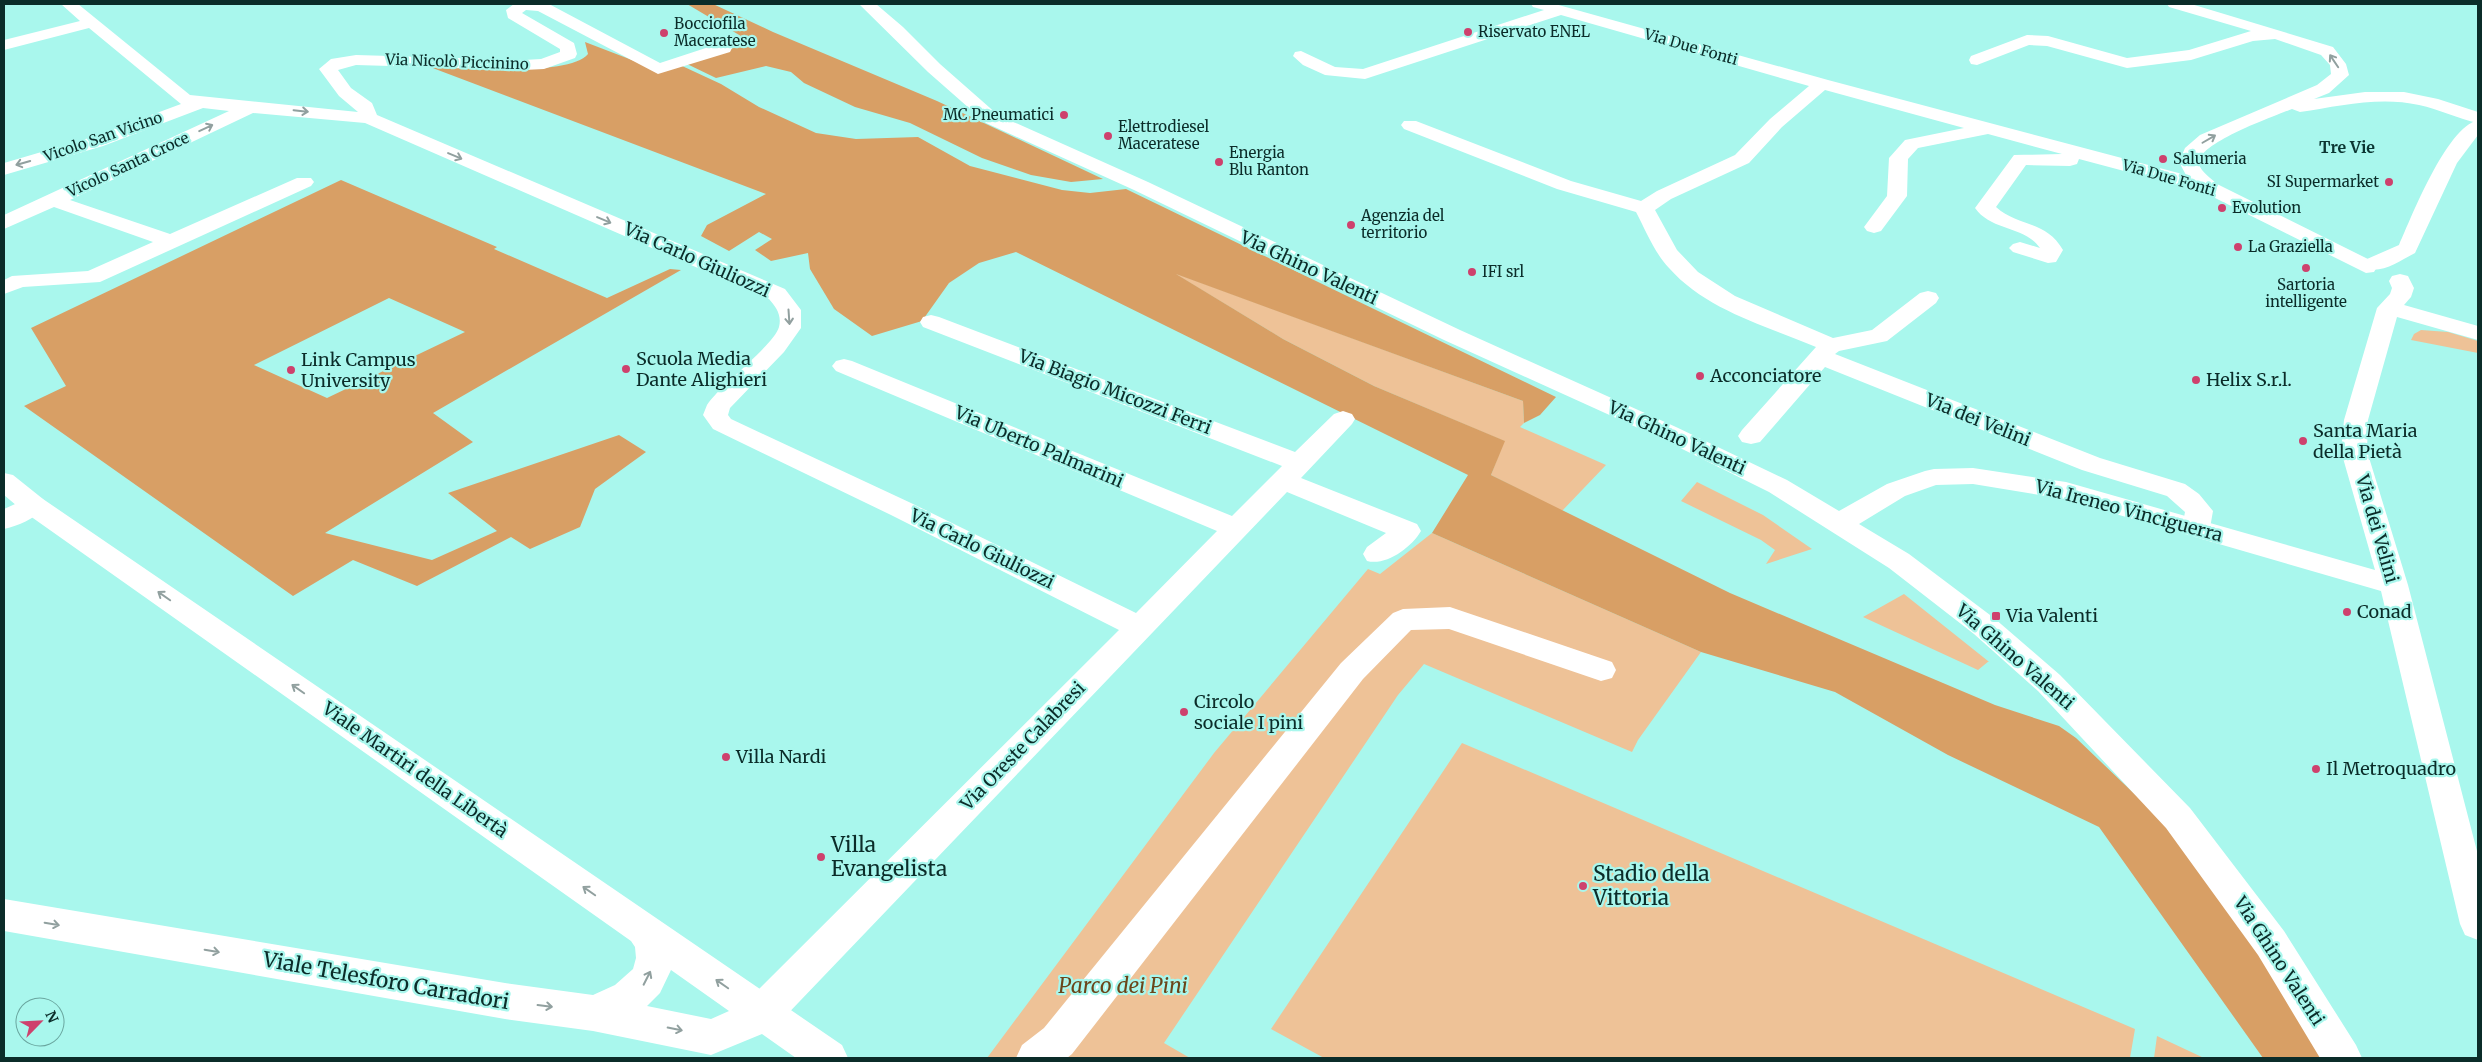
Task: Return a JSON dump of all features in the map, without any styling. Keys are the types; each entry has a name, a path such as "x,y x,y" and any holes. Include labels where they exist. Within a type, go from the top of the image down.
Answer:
{"street":[{"path":"69,4 184,99 202,102"},
{"name":"Via Ghino Valenti","path":"867,4 897,30 934,68 992,119 1141,186 1452,335 1667,432 1778,486 1899,561 1984,626 2055,689 2125,760 2178,818 2271,943 2342,1058"},
{"name":"Via Due Fonti","path":"1539,4 1822,84 1992,128 2210,188 2337,250 2377,278"},
{"path":"2175,4 2308,44 2326,52 2338,64 2340,75 2323,88 2207,139 2192,152 2188,162 2193,172 2210,188"},
{"name":"Via Nicolò Piccinino","path":"368,118 366,107 345,92 328,69 337,63 356,60 524,66 544,64 569,54 568,47 514,15 514,10 521,5 541,6 658,69 724,48"},
{"path":"1301,56 1327,72 1340,75 1365,74 1560,10"},
{"path":"4,45 90,23"},
{"path":"1977,60 2027,40 2048,41 2127,63 2191,55 2225,46 2252,36 2280,35"},
{"path":"2225,46 2290,49 2308,44"},
{"path":"1644,208 1664,195 1742,159 1776,123 1822,84"},
{"path":"2269,113 2378,96 2422,100 2478,118"},
{"name":"Via Carlo Giuliozzi","path":"202,102 368,118 777,294 790,310 790,328 776,347 719,405 715,415 722,424 902,509 1139,627"},
{"name":"Vicolo San Vicino","path":"4,169 96,142 202,102"},
{"name":"Vicolo Santa Croce","path":"4,223 252,106"},
{"path":"1410,125 1564,185 1644,208 1676,264 1694,280 1714,295 1826,351"},
{"name":"Via dei Velini","path":"2377,278 2400,297 2403,288 2402,278 2410,268 2412,257 2408,249 2450,159 2470,133 2478,126"},
{"name":"Via Due Fonti","path":"1874,227 1897,196 1899,158 1912,144 1992,128"},
{"name":"Via Due Fonti","path":"2020,248 2048,257 2052,250 2050,242 2040,236 1999,220 1985,208 2021,159 2096,160 2098,157"},
{"path":"4,287 20,281 92,277 304,182"},
{"path":"52,200 173,242"},
{"path":"2377,278 2408,249"},
{"path":"2377,278 2385,280 2402,278"},
{"path":"2377,278 2478,333"},
{"name":"Via dei Velini","path":"2377,278 2356,420 2354,451 2394,585 2478,924"},
{"path":"1751,436 1826,351 1879,336 1928,298"},
{"name":"Via Biagio Micozzi Ferri","path":"931,322 1291,472"},
{"name":"Via dei Velini","path":"1826,351 2091,464 2176,490 2190,500 2199,512 2196,528"},
{"name":"Via Uberto Palmarini","path":"844,366 1235,528"},
{"name":"Via Oreste Calabresi","path":"762,1012 1343,418"},
{"path":"1291,472 1407,531 1377,554"},
{"name":"Via Ireneo Vinciguerra","path":"1839,523 1896,490 1934,477 1974,476 2066,491 2394,585"},
{"name":"Viale Martiri della Libertà","path":"4,481 33,504 828,1058"},
{"path":"4,520 33,504"},
{"path":"1036,1058 1058,1041 1352,671 1403,620 1450,618 1600,670"},
{"name":"Viale Telesforo Carradori","path":"4,916 505,1001 593,1013 711,1037 746,1023 762,1012"},
{"path":"593,1013 613,1007 631,998 642,987 650,974 653,960 653,943 642,928"}],"green space":[{"path":"1172,272 1523,401 1524,423 1520,427 1606,465 1562,511 1491,475 1504,441 1374,386 1283,339"},
{"path":"2421,330 2448,332 2478,341 2478,353 2411,340 2414,334"},
{"path":"1697,482 1763,515 1812,549 1766,564 1775,550 1761,540 1681,501"},
{"name":"Parco dei Pini","path":"1432,533 1701,652 1638,740 1632,752 1424,664 1398,695 1164,1043 1190,1058 987,1058 1214,753 1368,569 1380,574"},
{"path":"1904,594 1989,661 1978,670 1863,617"},
{"name":"Stadio della Vittoria","path":"1462,743 2135,1029 2130,1058 1324,1058 1271,1029"},
{"path":"2157,1036 2204,1058 2154,1058"}],"shaded area":[{"path":"687,4 713,4 773,32 937,101 1103,179 1071,182 1031,175 982,158 910,123 855,107 804,83 791,72 766,66 716,78 687,64 751,42"},
{"path":"585,42 658,70 680,65 721,84 759,107 816,133 856,139 918,137 970,166 1062,190 1090,193 1126,189 1556,397 1540,415 1524,423 1523,401 1176,274 1283,339 1374,386 1505,441 1491,475 1730,593 1995,705 2059,726 2076,738 2169,827 2257,944 2323,1058 2263,1058 2099,827 1948,755 1835,692 1701,652 1432,533 1468,475 1016,252 979,263 949,283 922,321 872,336 834,309 810,269 808,253 771,261 755,250 772,239 759,232 729,251 701,236 707,225 766,194 430,67 514,70 560,66 577,61 588,54"},
{"path":"341,180 497,247 494,249 607,298 670,269 681,270 433,413 473,442 325,533 432,560 497,531 448,493 619,435 646,452 595,489 580,527 530,549 511,537 417,586 353,560 293,596 24,406 66,386 31,328","holes":["389,298 465,332 327,398 254,365"]}],"place":[{"name":"Riservato ENEL","path":"1468,32"},
{"name":"Bocciofila Maceratese","path":"664,33"},
{"name":"MC Pneumatici","path":"1064,115"},
{"name":"Elettrodiesel Maceratese","path":"1108,136"},
{"name":"Salumeria","path":"2163,159"},
{"name":"Energia Blu Ranton","path":"1219,162"},
{"name":"SI Supermarket","path":"2389,182"},
{"name":"Evolution","path":"2222,208"},
{"name":"Agenzia del territorio","path":"1351,225"},
{"name":"La Graziella","path":"2238,247"},
{"name":"Sartoria intelligente","path":"2306,268"},
{"name":"IFI srl","path":"1472,272"},
{"name":"Scuola Media Dante Alighieri","path":"626,369"},
{"name":"Link Campus University","path":"291,370"},
{"name":"Acconciatore","path":"1700,376"},
{"name":"Helix S.r.l.","path":"2196,380"},
{"name":"Santa Maria della Pietà","path":"2303,441"},
{"name":"Conad","path":"2347,612"},
{"name":"Via Valenti","path":"1996,616"},
{"name":"Circolo sociale I pini","path":"1184,712"},
{"name":"Villa Nardi","path":"726,757"},
{"name":"Il Metroquadro","path":"2316,769"},
{"name":"Villa Evangelista","path":"821,857"},
{"name":"Stadio della Vittoria","path":"1583,886"}],"district":[{"name":"Tre Vie","path":"2347,147"}]}
